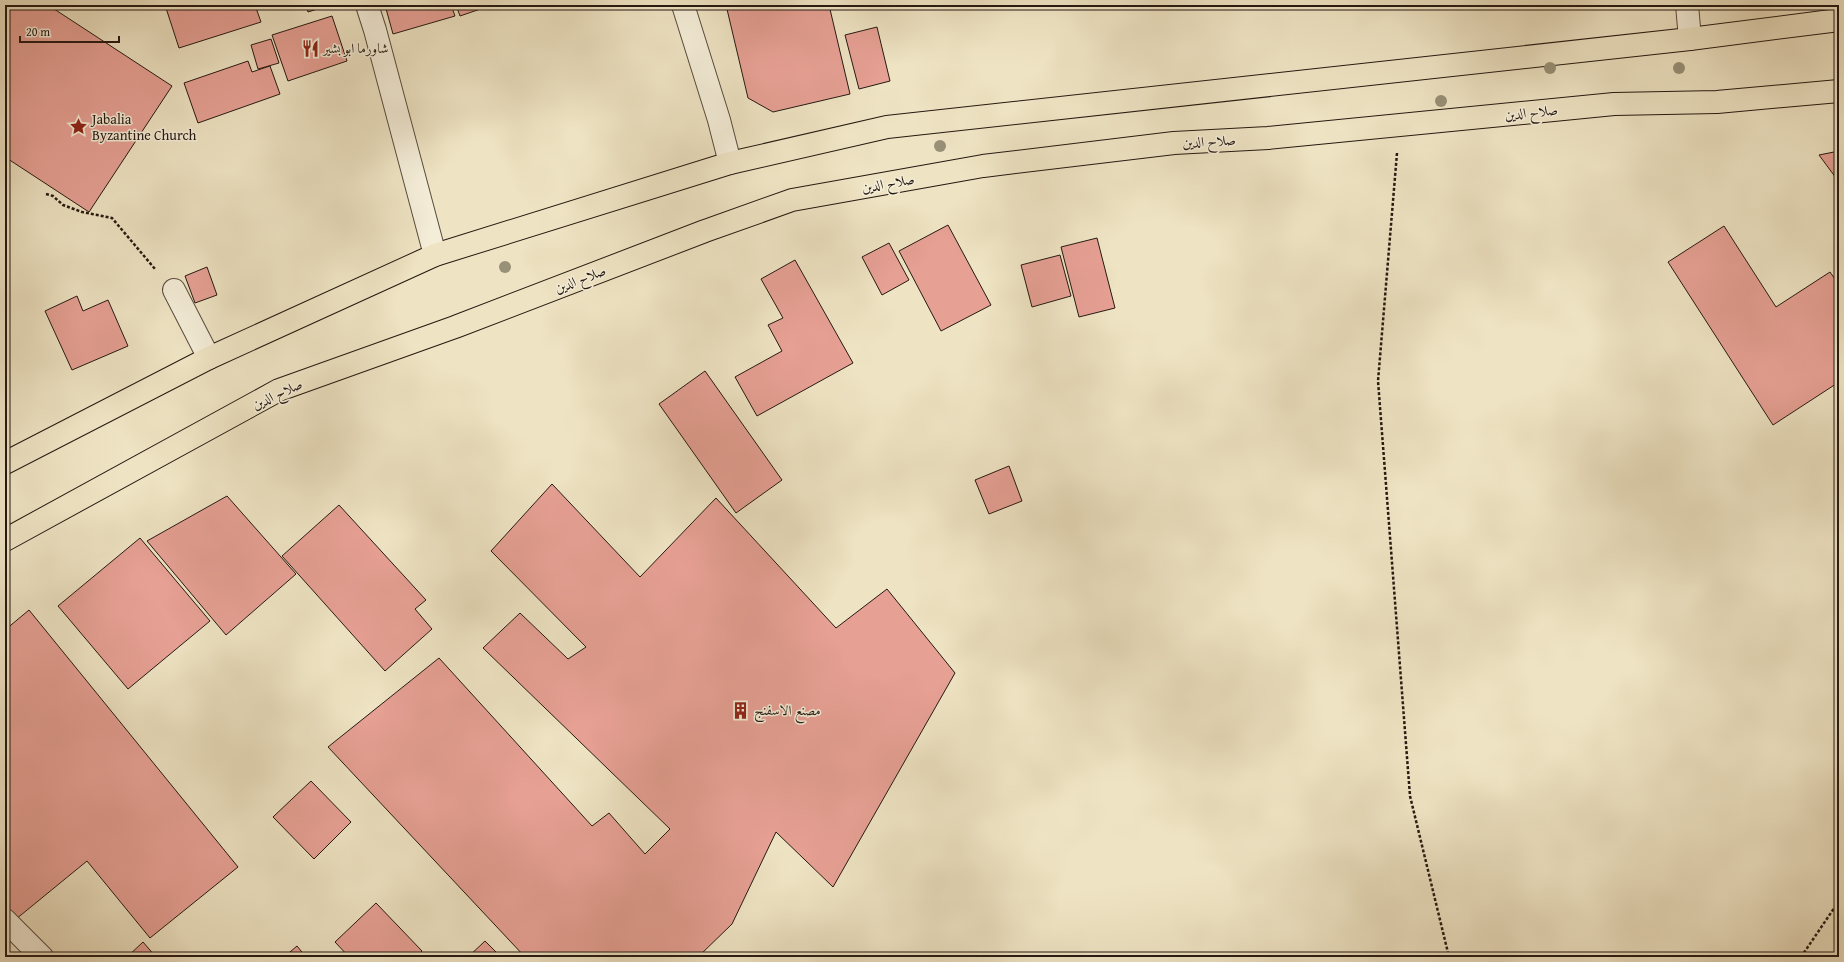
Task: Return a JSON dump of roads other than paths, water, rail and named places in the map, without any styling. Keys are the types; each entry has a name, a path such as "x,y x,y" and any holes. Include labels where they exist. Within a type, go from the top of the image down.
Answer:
{"highway":[{"path":"5,463 209,358 435,255 730,163 887,127 1690,38 1839,20"},
{"name":"صلاح الدين","path":"5,540 279,390 455,327 706,231 792,200 990,165 1174,143 1268,138 1614,104 1717,102 1839,90"}],"street":[{"path":"367,5 435,255"},
{"path":"683,5 719,120 730,163"},
{"path":"1687,5 1690,38"},
{"path":"174,290 209,358"},
{"path":"5,920 42,957"}],"place":[{"name":"شاورما ابو بشير","path":"310,48"},
{"name":"Jabalia Byzantine Church","path":"79,127"},
{"name":"مصنع الاسفنج","path":"741,710"}]}
